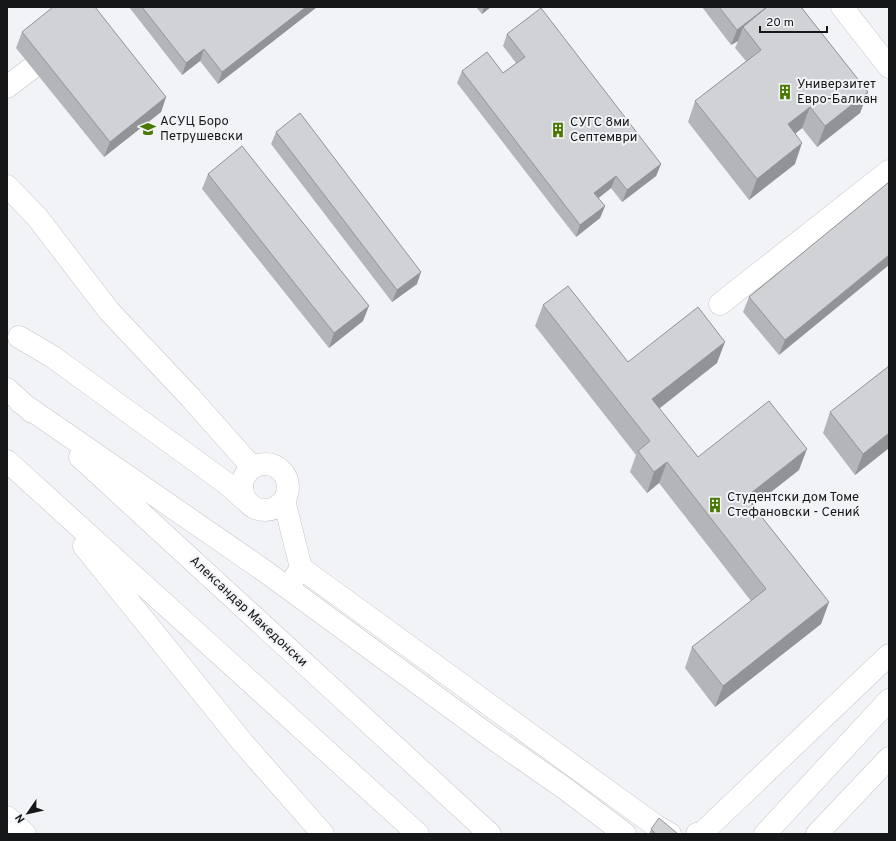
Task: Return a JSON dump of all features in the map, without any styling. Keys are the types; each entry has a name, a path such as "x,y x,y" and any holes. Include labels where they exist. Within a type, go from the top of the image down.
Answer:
{"street":[{"path":"842,7 889,67"},
{"path":"7,87 32,68"},
{"path":"720,304 889,171"},
{"path":"7,186 37,216 109,311 190,397 252,467"},
{"path":"19,337 53,357 226,483 251,506 259,510 267,510 278,506 284,500 288,492 288,484 283,472 269,463 258,464 252,467 243,476 241,484 245,500"},
{"path":"14,395 288,587 626,834"},
{"name":"Александар Македонски","path":"14,395 490,834"},
{"path":"7,461 37,490 418,834"},
{"path":"37,490 243,743 323,834"},
{"path":"284,500 301,568 656,826 670,834"},
{"path":"288,587 301,568"},
{"path":"697,834 703,832 889,655"},
{"path":"765,834 889,700"},
{"path":"817,834 889,758"},
{"path":"7,817 25,834"}],"building":[{"path":"53,7 95,7 166,97 110,142 22,32"},
{"path":"142,7 306,7 222,72 204,49 186,63"},
{"path":"719,7 767,7 737,30"},
{"name":"Универзитет Евро-Балкан","path":"767,7 801,7 868,92 825,126 810,107 788,124 802,143 757,179 695,101 761,50 743,27"},
{"name":"СУГС 8ми Септември","path":"541,8 661,164 627,190 616,176 594,193 605,206 580,225 462,71 487,52 503,73 525,57 507,34"},
{"path":"300,113 421,272 397,290 276,132"},
{"path":"242,146 369,306 334,333 208,174"},
{"path":"889,182 889,255 785,340 749,297"},
{"name":"Студентски дом Томе Стефановски - Сениќ","path":"568,286 628,362 698,307 725,342 652,399 698,457 769,401 807,449 746,497 829,602 723,686 692,647 766,589 667,462 654,472 638,451 650,441 543,305"},
{"path":"889,366 889,433 863,454 830,412"},
{"path":"659,818 678,834 656,834 651,829"}],"place":[{"name":"Универзитет Евро-Балкан","path":"785,92"},
{"name":"АСУЦ Боро Петрушевски","path":"148,129"},
{"name":"СУГС 8ми Септември","path":"558,130"},
{"name":"Студентски дом Томе Стефановски - Сениќ","path":"715,505"}]}
